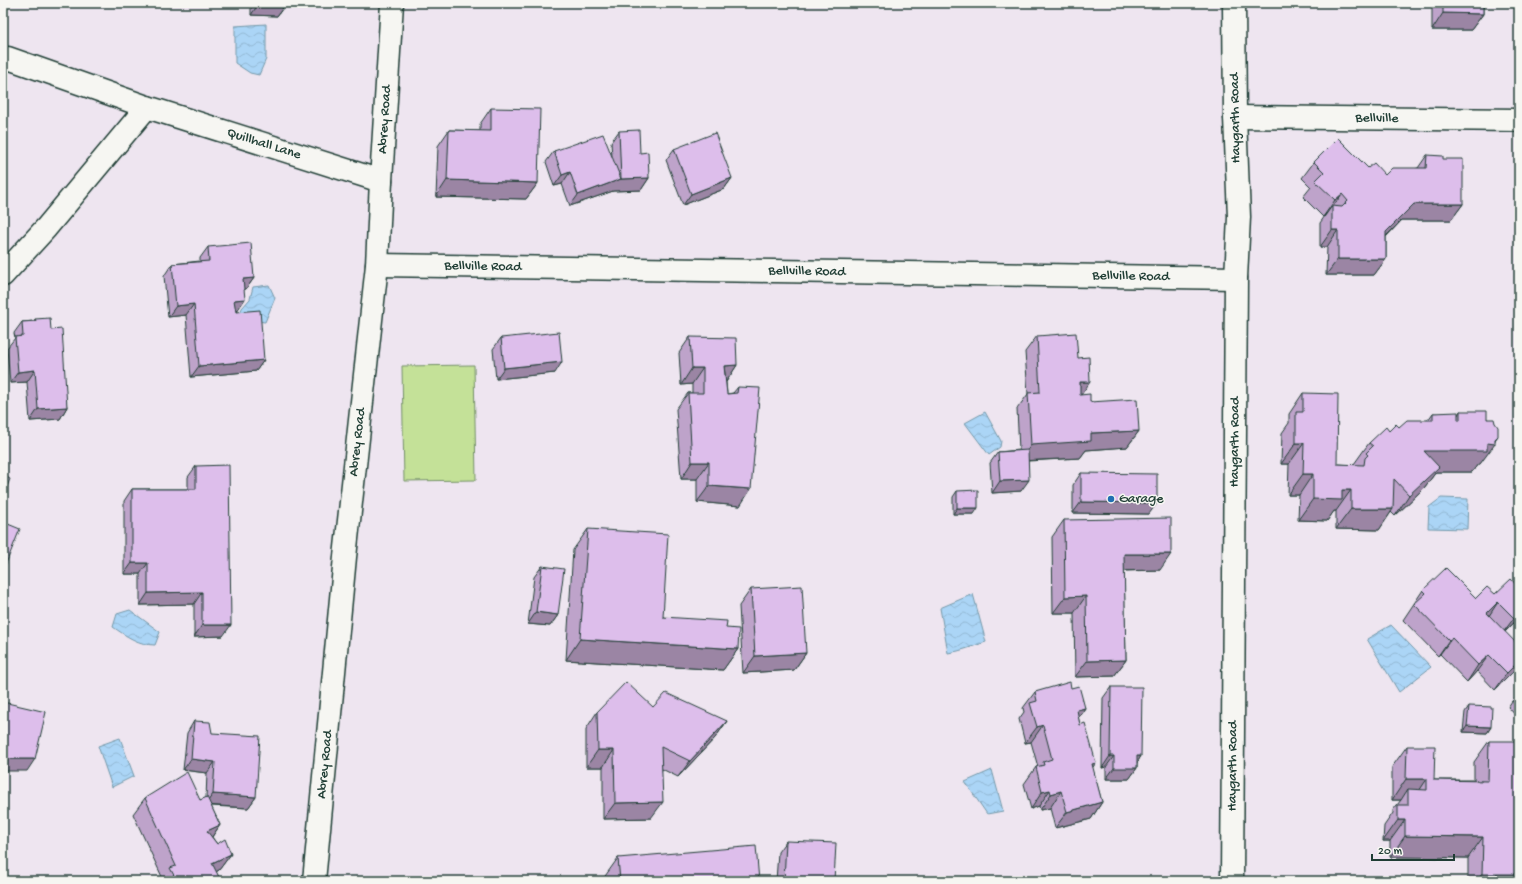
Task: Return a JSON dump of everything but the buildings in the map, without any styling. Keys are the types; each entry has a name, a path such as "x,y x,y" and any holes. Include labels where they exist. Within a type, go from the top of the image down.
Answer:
{"street":[{"name":"Abrey Road","path":"314,881 345,557 377,265 392,3"},
{"name":"Haygarth Road","path":"1232,881 1236,278 1239,217 1235,118 1234,3"},
{"name":"Quillhall Lane","path":"8,58 147,107 381,181"},
{"path":"3,275 46,228 147,107"},
{"name":"Bellville","path":"1235,118 1519,120"},
{"name":"Bellville Road","path":"377,265 1236,278"}],"green space":[{"path":"474,365 476,480 404,481 402,366"}],"water":[{"path":"266,24 266,59 259,75 250,73 235,63 235,26"},
{"path":"269,285 275,298 265,322 238,319 242,308 250,299 253,287"},
{"path":"985,412 1001,441 1000,447 989,455 965,423"},
{"path":"1441,498 1468,499 1467,529 1428,528 1429,507"},
{"path":"973,594 986,642 963,650 948,653 940,608"},
{"path":"130,610 160,632 155,645 138,642 113,627 117,614"},
{"path":"1391,625 1431,667 1399,692 1367,639"},
{"path":"120,738 134,776 112,787 98,746"},
{"path":"992,770 1003,811 987,814 965,782"}],"place":[{"name":"Garage","path":"1111,499"}]}
